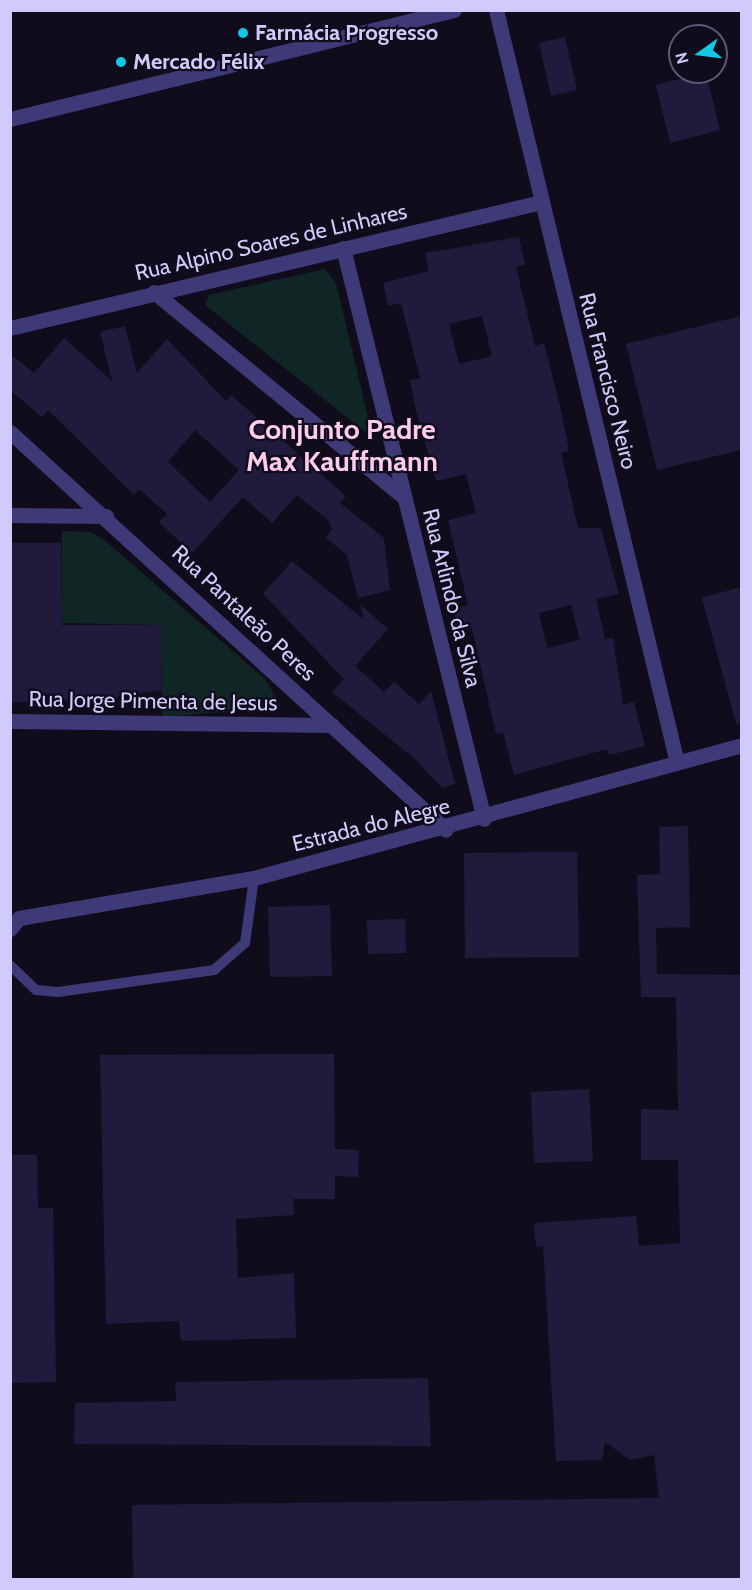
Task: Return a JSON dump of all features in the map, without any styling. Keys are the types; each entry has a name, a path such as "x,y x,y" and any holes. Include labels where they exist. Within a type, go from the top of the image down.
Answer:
{"street":[{"path":"10,119 454,10"},
{"name":"Rua Francisco Neiro","path":"496,10 677,763"},
{"name":"Rua Alpino Soares de Linhares","path":"10,328 154,292 542,202"},
{"name":"Rua Arlindo da Silva","path":"343,248 484,819"},
{"path":"154,292 404,497"},
{"name":"Rua Pantaleão Peres","path":"10,432 106,516 446,830"},
{"path":"10,515 106,516"},
{"name":"Rua Jorge Pimenta de Jesus","path":"10,721 332,725"},
{"name":"Estrada do Alegre","path":"13,922 254,878 446,830 741,745"}],"lane":[{"path":"10,965 36,990 58,992 214,970 245,943 254,878"}],"green space":[{"path":"325,269 336,283 373,438 205,305 209,295"},
{"path":"62,531 91,532 102,538 266,680 281,707 162,717 161,625 62,623"}],"building":[{"path":"565,37 577,90 551,96 539,43"},
{"path":"668,82 668,84 709,84 720,130 670,143 656,85"},
{"path":"519,237 525,265 516,267 535,346 544,343 561,410 569,451 561,453 578,528 601,528 619,594 596,599 605,639 613,638 623,705 634,702 645,746 609,755 607,749 514,775 503,732 496,734 472,628 459,632 453,609 468,605 448,520 476,513 466,474 436,481 410,380 420,378 401,303 388,306 383,283 429,271 425,253","holes":["482,316 492,356 459,364 449,324","571,605 580,640 547,648 539,613"]},
{"path":"741,316 741,450 657,470 626,344"},
{"path":"125,326 137,373 167,339 226,401 231,395 346,496 340,503 384,538 390,590 358,598 347,555 326,538 332,529 328,520 297,495 272,523 243,497 192,553 159,522 167,514 139,489 134,495 48,410 42,417 10,390 10,354 34,373 64,338 112,381 100,332","holes":["195,430 239,470 210,502 168,462"]},
{"path":"10,543 61,543 62,625 161,625 161,690 96,700 12,702"},
{"path":"292,561 364,620 360,604 388,629 355,666 384,692 394,682 419,704 431,691 455,784 442,788 414,758 332,692 344,679 263,594"},
{"path":"741,587 741,723 736,724 702,598"},
{"path":"688,826 690,927 656,928 657,974 741,975 741,1580 133,1580 132,1505 659,1498 654,1455 630,1460 605,1442 602,1460 556,1461 543,1246 536,1247 534,1223 636,1216 639,1246 680,1243 678,1160 641,1160 641,1109 678,1110 676,997 641,997 637,875 660,874 659,827"},
{"path":"577,852 579,957 465,958 464,853"},
{"path":"330,905 332,976 270,977 268,907"},
{"path":"405,919 406,953 368,954 367,920"},
{"path":"334,1054 335,1149 359,1150 358,1177 335,1176 335,1199 293,1199 294,1215 236,1219 238,1278 294,1273 296,1338 181,1341 179,1321 106,1324 100,1055"},
{"path":"589,1089 593,1161 534,1163 531,1092"},
{"path":"10,1155 37,1155 38,1208 53,1208 56,1382 10,1383"},
{"path":"428,1378 431,1446 74,1444 75,1403 176,1401 175,1382"}],"place":[{"name":"Farmácia Progresso","path":"243,33"},
{"name":"Mercado Félix","path":"121,62"}],"district":[{"name":"Conjunto Padre Max Kauffmann","path":"342,445"}]}
